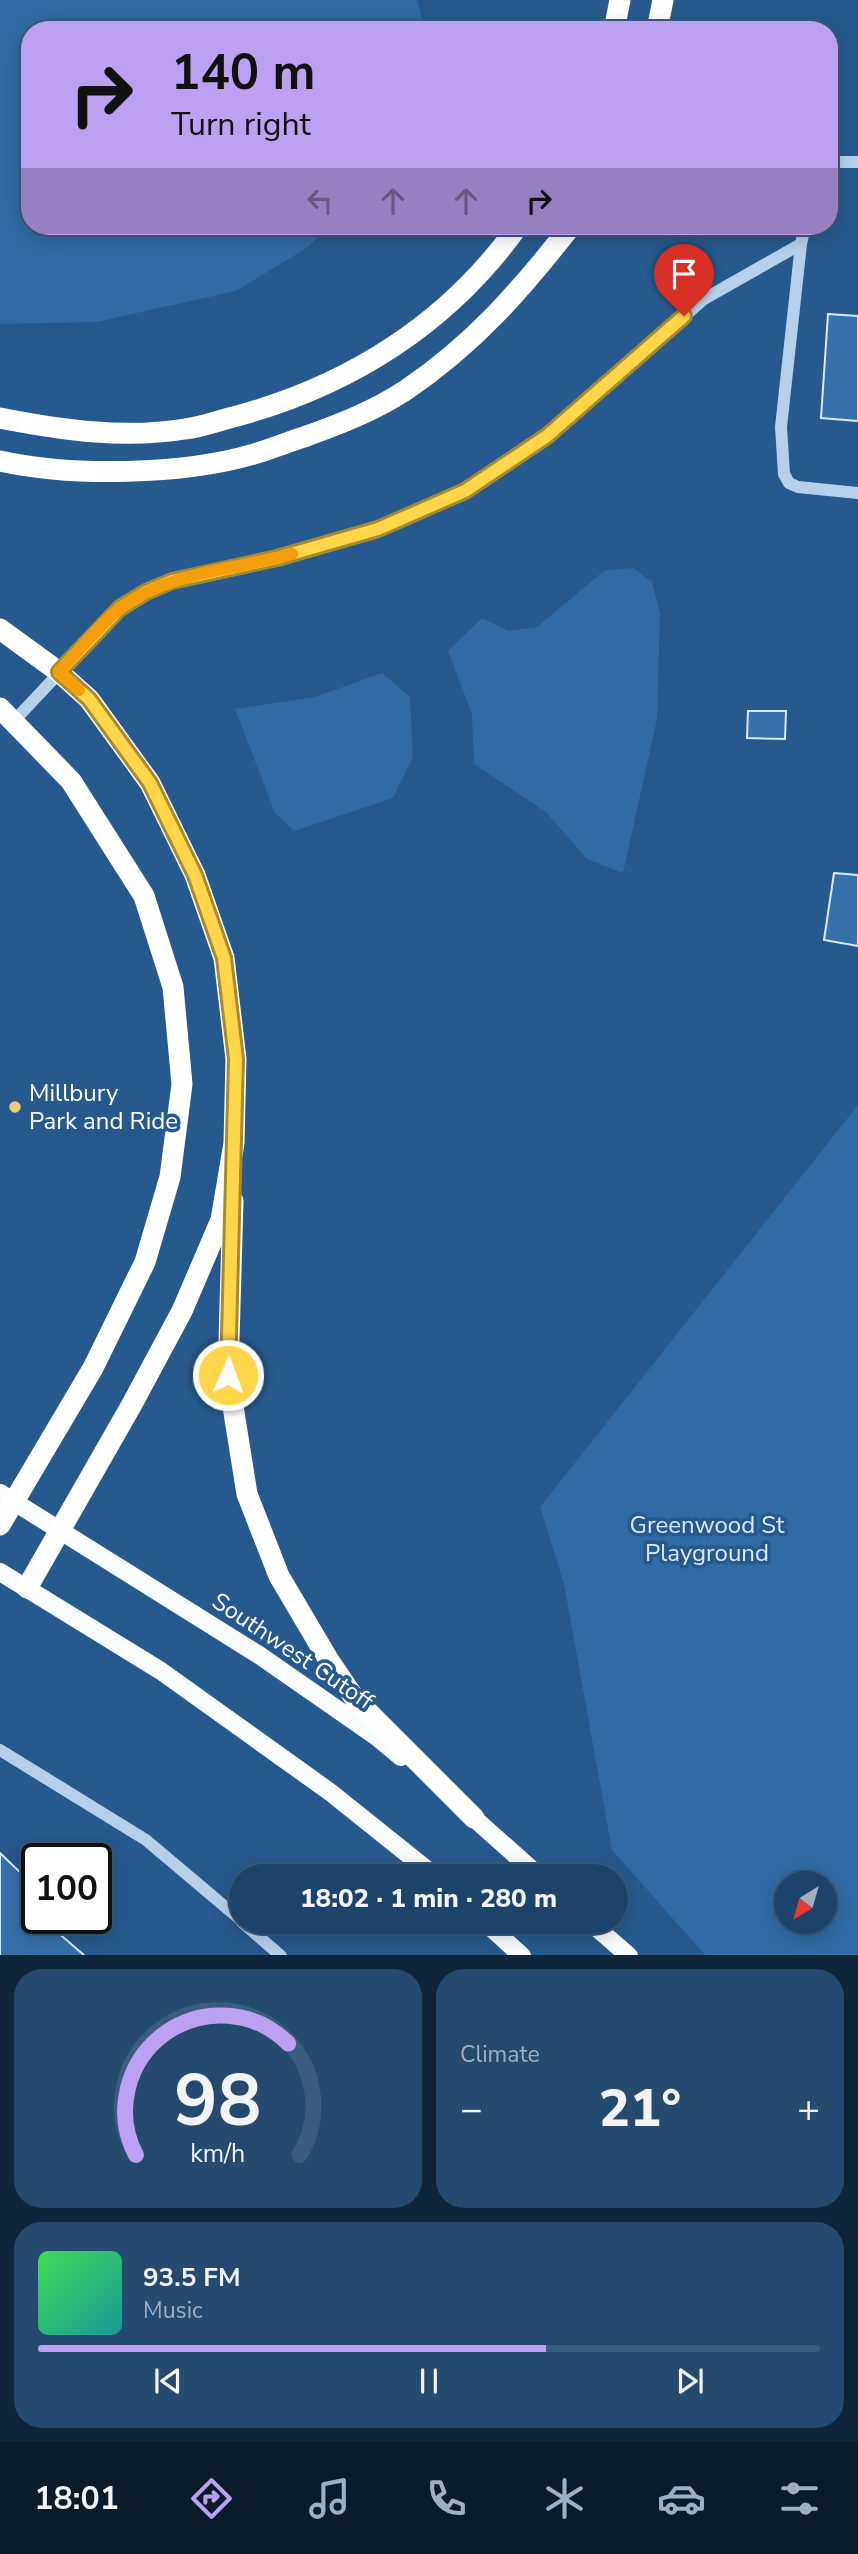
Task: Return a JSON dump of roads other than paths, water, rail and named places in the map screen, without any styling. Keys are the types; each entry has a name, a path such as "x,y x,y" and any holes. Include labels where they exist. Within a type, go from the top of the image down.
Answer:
{"highway":[{"path":"616,21 621,0"},
{"path":"659,21 663,0"},
{"path":"0,418 50,428 120,433 186,429 259,410 316,390 388,352 435,316 494,260 512,235"},
{"path":"0,461 75,471 195,465 252,454 359,418 406,390 476,335 526,284 564,235"},
{"path":"0,629 59,672 89,699 150,783 195,875 224,958 236,1059 228,1375 247,1494 279,1576 355,1699 474,1818"},
{"path":"0,1524 6,1497 93,1368 145,1262 170,1177 182,1084 173,987 144,896 71,781 7,715"},
{"path":"27,1588 181,1311 221,1220 234,1143"}],"main road":[{"name":"Southwest Cutoff","path":"6,1497 259,1655 377,1737 526,1864"},
{"path":"0,1572 160,1671 330,1792 420,1864"},
{"path":"498,1934 522,1955"},
{"path":"604,1934 629,1955"}],"lane":[{"path":"838,162 858,162"},
{"path":"802,235 781,427 783,474 789,483 798,487 858,493"},
{"path":"7,715 59,672 120,608 146,592 172,581 277,558 378,529 465,491 547,436 704,299 800,244"},
{"path":"0,1749 146,1840 229,1910"},
{"path":"257,1934 282,1955"},
{"path":"258,1955 269,1945"}],"place":[{"name":"Millbury Park and Ride","path":"15,1107"}],"park label":[{"name":"Greenwood St Playground","path":"707,1539"}]}
